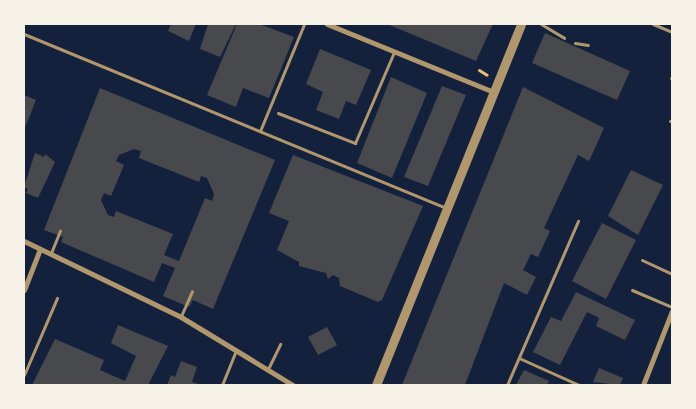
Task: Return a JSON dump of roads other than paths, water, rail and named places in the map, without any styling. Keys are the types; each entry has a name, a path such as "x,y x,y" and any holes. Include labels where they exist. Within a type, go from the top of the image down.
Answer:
{"street":[{"path":"327,24 494,92"},
{"path":"376,385 521,24"},
{"path":"24,241 181,317 293,385"},
{"path":"24,290 40,249"},
{"path":"643,385 672,311"}],"lane":[{"path":"260,131 304,24"},
{"path":"541,24 564,38"},
{"path":"653,24 672,32"},
{"path":"24,34 447,208"},
{"path":"575,43 588,45"},
{"path":"278,113 355,143 394,51"},
{"path":"508,385 578,221"},
{"path":"51,254 60,231"},
{"path":"642,260 672,274"},
{"path":"632,290 672,307"},
{"path":"181,317 192,291"},
{"path":"24,375 57,298"},
{"path":"267,370 280,344"},
{"path":"222,385 236,350"},
{"path":"519,358 579,385"}]}
